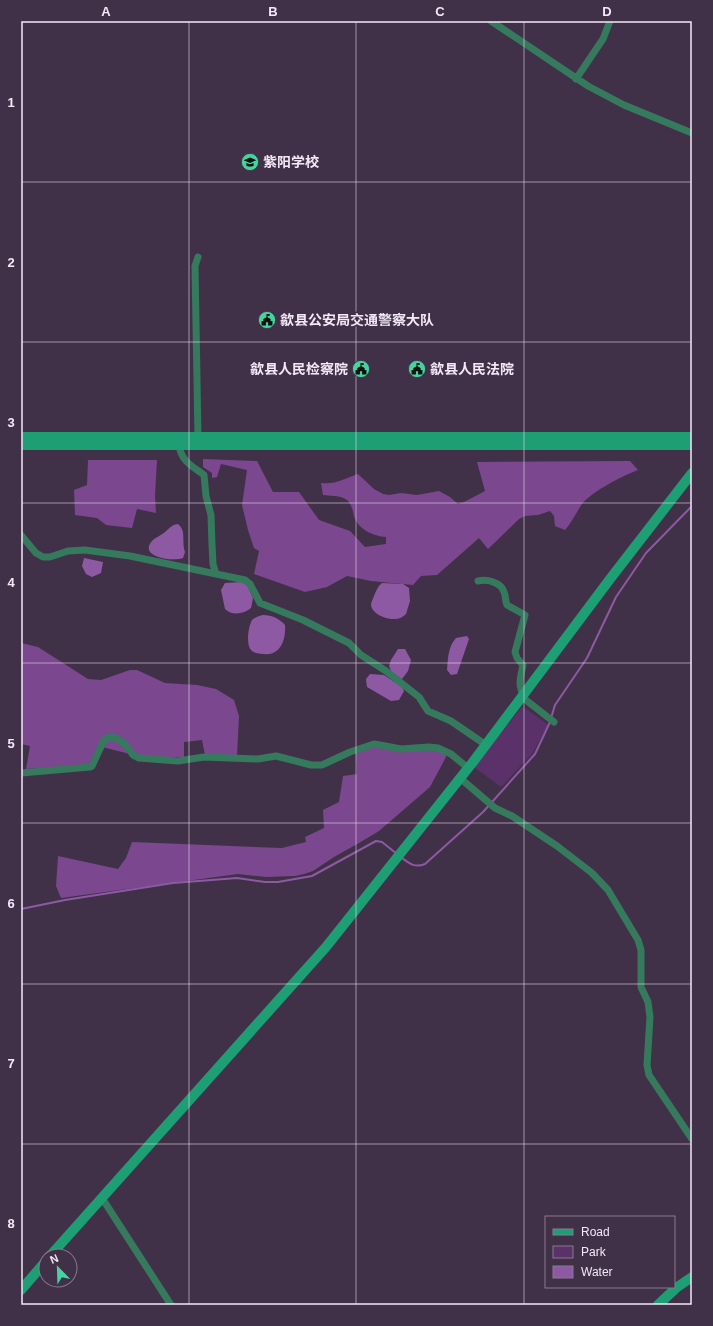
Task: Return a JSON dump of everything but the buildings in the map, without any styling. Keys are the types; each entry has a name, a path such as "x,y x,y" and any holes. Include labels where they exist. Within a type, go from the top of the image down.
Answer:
{"main road":[{"path":"21,438 692,437"},
{"path":"21,444 692,445"},
{"path":"57,1248 326,947 486,745 610,579 692,473"},
{"path":"21,1290 38,1270"},
{"path":"658,1305 676,1288 692,1278"}],"street":[{"path":"491,21 576,79 600,93 624,105 692,133"},
{"path":"576,79 603,39 610,21"},
{"path":"198,257 195,266 198,438"},
{"path":"179,445 184,460 204,475 206,496 211,515 213,564 216,574"},
{"path":"21,535 36,554 43,557 50,557 68,551 85,550 130,556 245,580 250,584 258,599 264,605 303,620 349,643 361,655 386,671 419,697 428,711 451,721 486,745"},
{"path":"478,581 489,581 499,585 504,591 507,605 525,615 515,652 517,658 523,665 519,684 520,689 523,696 554,722"},
{"path":"21,773 90,767 92,766 104,740 109,737 116,738 124,743 133,755 139,758 178,761 204,757 258,759 276,756 311,765 322,765 350,752 374,744 401,749 429,747 438,748 452,754 468,768"},
{"path":"460,778 495,808 512,816 557,846 592,873 608,890 638,940 641,950 641,987 648,1002 650,1017 647,1065 649,1075 692,1139"},
{"path":"102,1198 171,1305"}],"green space":[{"path":"522,707 548,725 532,754 501,787 474,767"}],"shaded area":[{"path":"203,459 257,461 273,492 299,492 319,520 350,531 365,547 386,544 386,537 372,534 363,529 356,521 352,507 348,501 342,497 323,495 321,483 336,482 358,474 374,489 383,494 389,495 401,493 417,495 439,491 450,497 458,504 485,491 477,462 630,461 638,470 608,484 593,494 582,504 565,530 555,526 554,516 550,511 538,515 525,516 519,519 488,549 479,538 437,575 421,576 413,585 371,581 347,576 327,587 305,592 254,574 259,551 254,548 242,505 247,470 221,464 217,477 212,478 212,473 203,467"},
{"path":"88,460 157,460 155,496 156,513 137,509 132,528 106,525 97,518 75,515 74,490 87,485"},
{"path":"21,643 38,647 88,679 101,680 130,670 137,670 165,683 197,685 216,689 234,700 239,716 237,756 205,755 202,740 184,742 184,757 142,757 98,746 89,765 26,769 30,746 21,744"},
{"path":"369,747 432,749 445,753 446,757 430,787 379,831 313,871 295,876 266,877 238,874 61,898 56,886 58,856 118,869 126,858 132,842 282,848 306,842 305,837 324,828 323,810 339,802 343,776 357,774 356,753"}],"water":[{"path":"178,524 183,533 185,552 183,558 165,559 153,554 150,551 149,546 152,541 172,526"},
{"path":"84,558 103,562 101,573 92,577 86,574 82,566"},
{"path":"241,582 247,585 253,598 251,608 242,613 231,613 225,609 221,590 225,583"},
{"path":"382,583 403,584 409,588 410,601 406,614 402,617 392,619 380,616 372,608 372,600 377,589"},
{"path":"263,615 276,618 285,625 285,636 281,646 269,654 254,652 249,648 248,644 252,620"},
{"path":"467,636 469,639 457,674 451,675 447,670 451,645 456,638"},
{"path":"398,649 405,649 411,660 408,671 402,679 392,673 389,666"},
{"path":"370,674 384,675 402,687 404,691 399,700 391,701 367,687 366,679"}],"waterway":[{"path":"551,718 555,705 587,658 616,597 646,553 692,506"},
{"path":"402,858 413,865 418,866 425,864 483,812 535,754 550,722"},
{"path":"21,909 65,900 173,883 237,878 265,882 278,882 312,876 376,841 382,842 397,854"}],"place":[{"name":"紫阳学校","path":"250,162"},
{"name":"歙县公安局交通警察大队","path":"267,320"},
{"name":"歙县人民检察院","path":"361,369"},
{"name":"歙县人民法院","path":"417,369"}]}
